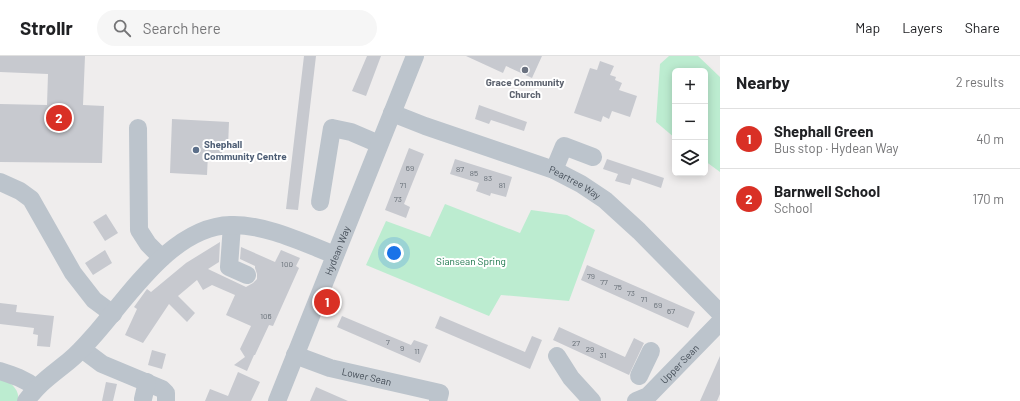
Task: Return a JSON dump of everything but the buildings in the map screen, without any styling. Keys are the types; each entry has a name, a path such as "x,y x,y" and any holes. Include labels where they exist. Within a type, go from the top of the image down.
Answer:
{"street":[{"name":"Hydean Way","path":"277,401 415,56"},
{"name":"Peartree Way","path":"392,113 425,126 554,170 581,184 605,200 720,313"},
{"path":"138,128 139,230 148,244 162,258"},
{"path":"320,202 332,128 351,132 379,144"},
{"path":"554,170 564,146 592,157"},
{"path":"0,182 20,191 31,199 73,273 94,300 113,314"},
{"path":"232,225 229,267 247,275"},
{"path":"31,394 82,349 162,258 191,237 205,230 218,226 232,225 260,229 291,238 335,255"},
{"name":"Upper Sean","path":"636,401 648,396 720,322"},
{"path":"82,349 102,364 145,390 162,389 166,392 166,401"},
{"name":"Lower Sean","path":"295,355 330,368 439,397"},
{"path":"557,356 571,378 592,401"},
{"path":"645,363 667,378"},
{"path":"0,371 30,383 31,394"}],"green space":[{"path":"669,56 698,56 720,77 720,172 708,163 708,68 672,68 672,135 656,122 660,64"},
{"name":"Siansean Spring","path":"445,204 520,233 531,210 567,215 595,230 569,301 501,295 489,316 366,265 386,221 430,237"},
{"path":"0,376 14,386 18,396 18,401 0,401"}],"place":[{"name":"Grace Community Church","path":"525,70"},
{"name":"Barnwell School","path":"59,118"},
{"name":"Shephall Community Centre","path":"196,150"},
{"name":"Shephall Green","path":"327,302"}]}
